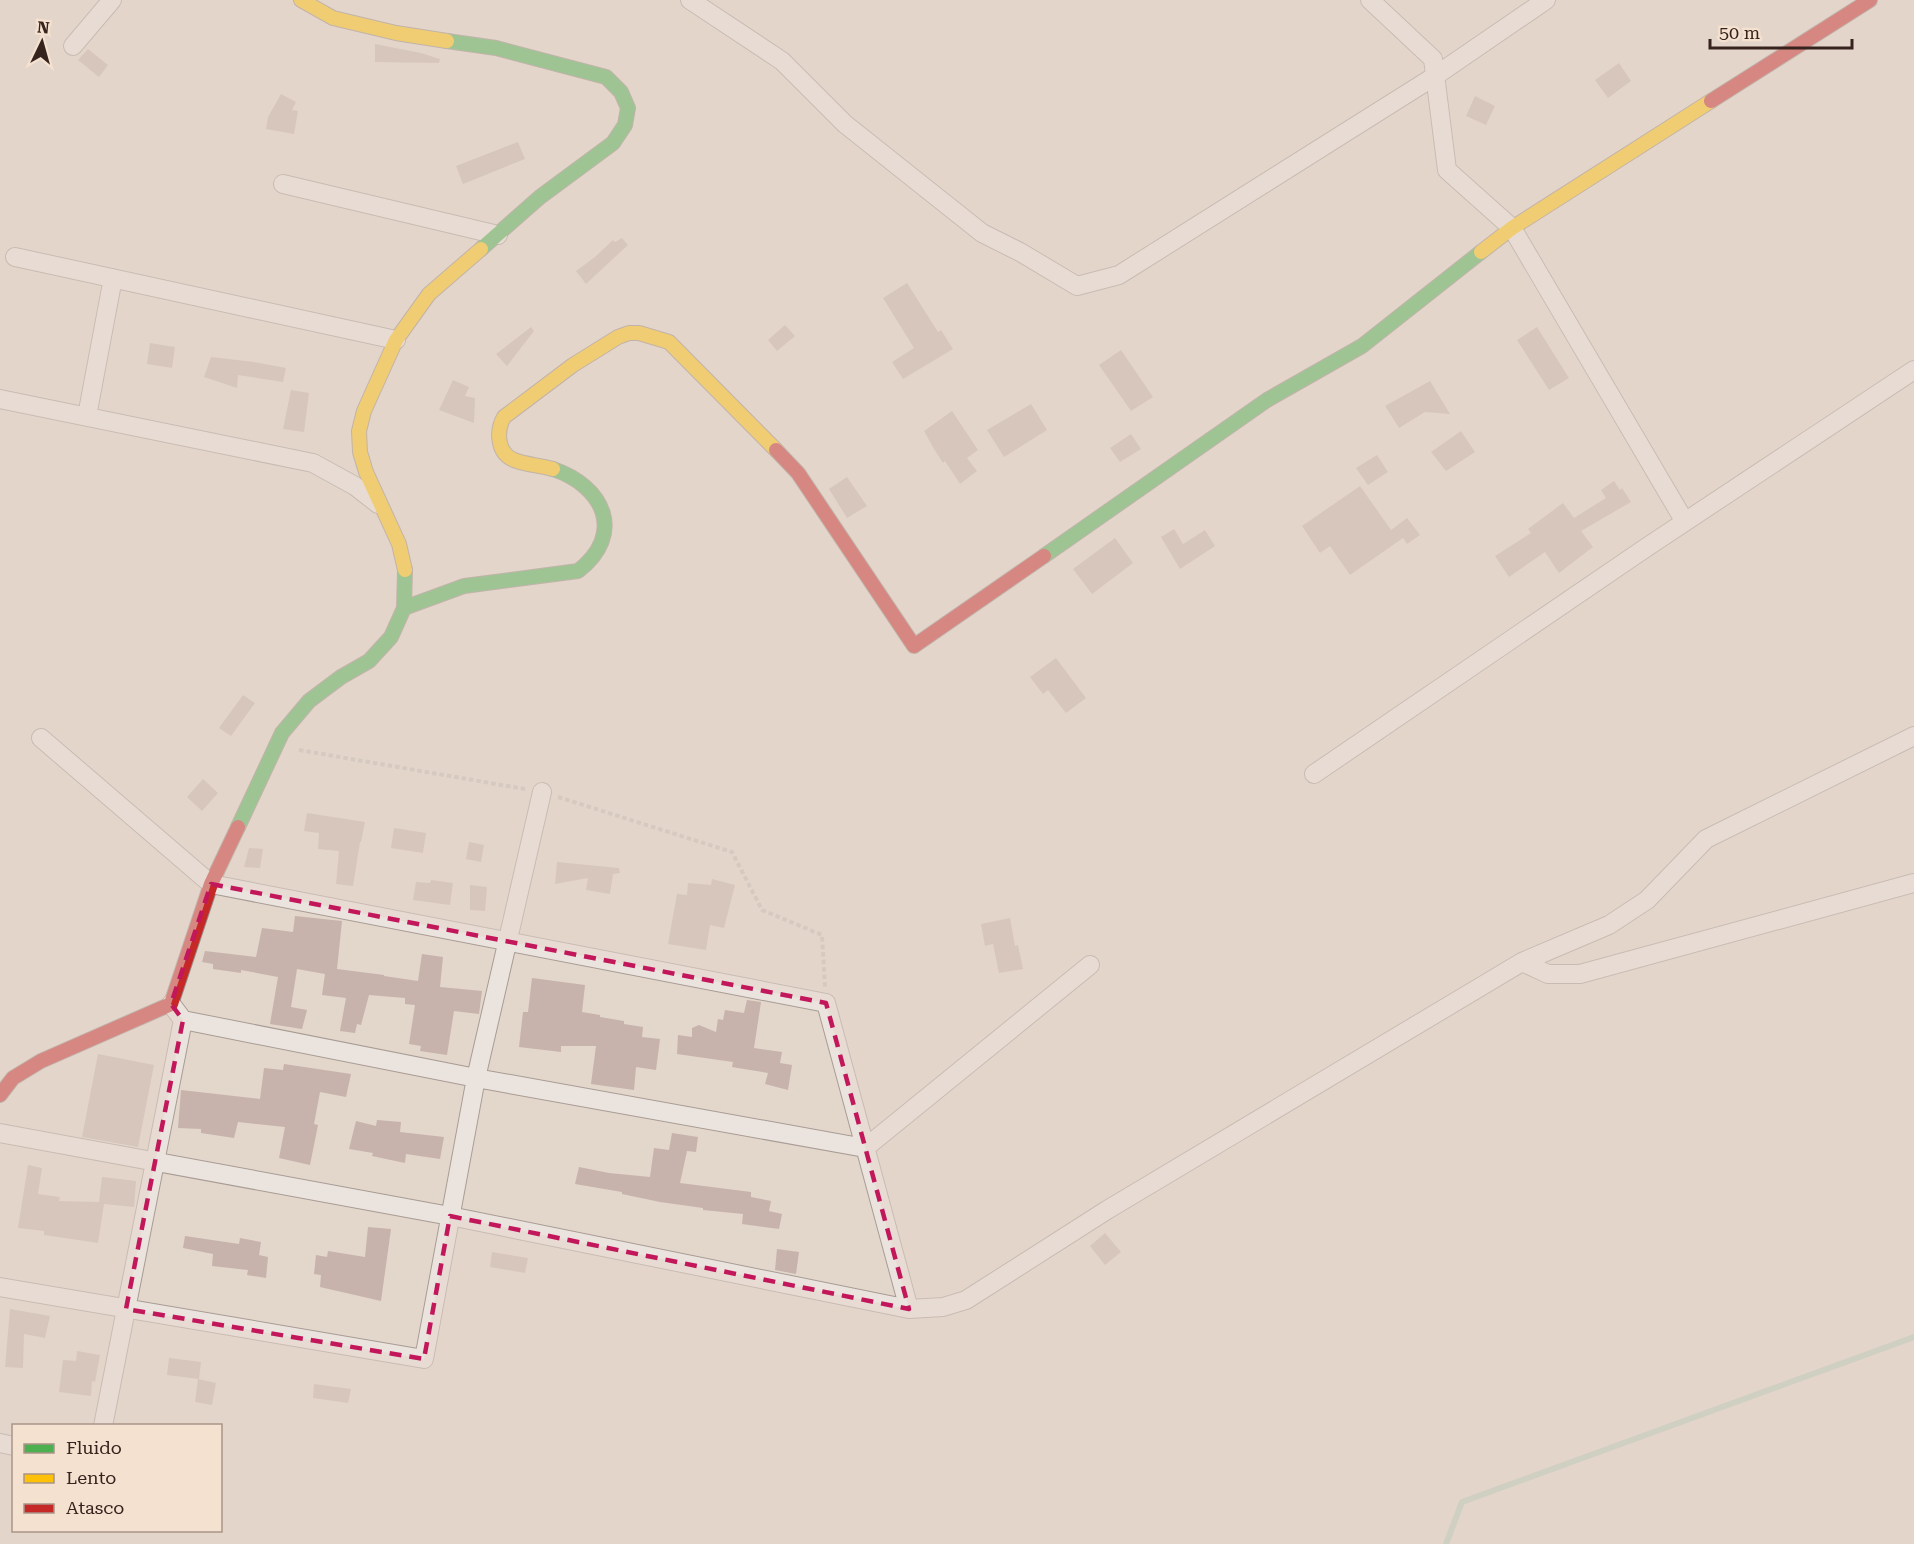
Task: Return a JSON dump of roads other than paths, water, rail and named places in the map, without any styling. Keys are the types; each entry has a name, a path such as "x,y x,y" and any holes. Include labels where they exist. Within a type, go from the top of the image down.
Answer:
{"street":[{"path":"73,46 112,0"},
{"path":"690,0 782,61 845,124 982,233 1020,252 1077,286 1119,275 1435,76 1546,0"},
{"path":"1370,0 1433,59 1447,170 1512,228 1685,522"},
{"path":"404,608 464,586 578,571 592,561 602,546 606,530 604,513 598,497 586,484 571,476 511,459 499,445 498,426 509,411 610,339 630,333 650,334 669,342 798,473 914,646 1267,400 1362,346 1512,228 1870,0"},
{"path":"0,1095 13,1078 41,1061 171,1004 211,884 282,733 309,701 341,677 369,661 391,637 404,608 406,575 399,544 366,471 360,452 359,431 364,411 396,340 429,294 540,197 613,143 622,134 627,122 628,108 624,96 617,85 606,77 496,48 396,33 333,18 307,1"},
{"path":"283,184 498,234"},
{"path":"15,257 396,340"},
{"path":"87,416 113,278"},
{"path":"1314,774 1685,522 1914,370"},
{"path":"0,399 314,463 355,486 382,507"},
{"path":"0,1133 450,1216 909,1309 943,1308 966,1300 1107,1210 1522,962 1609,925 1647,900 1707,839 1914,736"},
{"path":"41,738 211,884 826,1003 909,1309"},
{"path":"0,1287 424,1359 476,1078 542,792"},
{"path":"1522,962 1548,974 1580,974 1914,883"},
{"path":"171,1004 183,1020 476,1078 866,1148 1090,965"},
{"path":"103,1424 183,1020"}],"waterway":[{"path":"1446,1544 1462,1502 1914,1337"}]}
